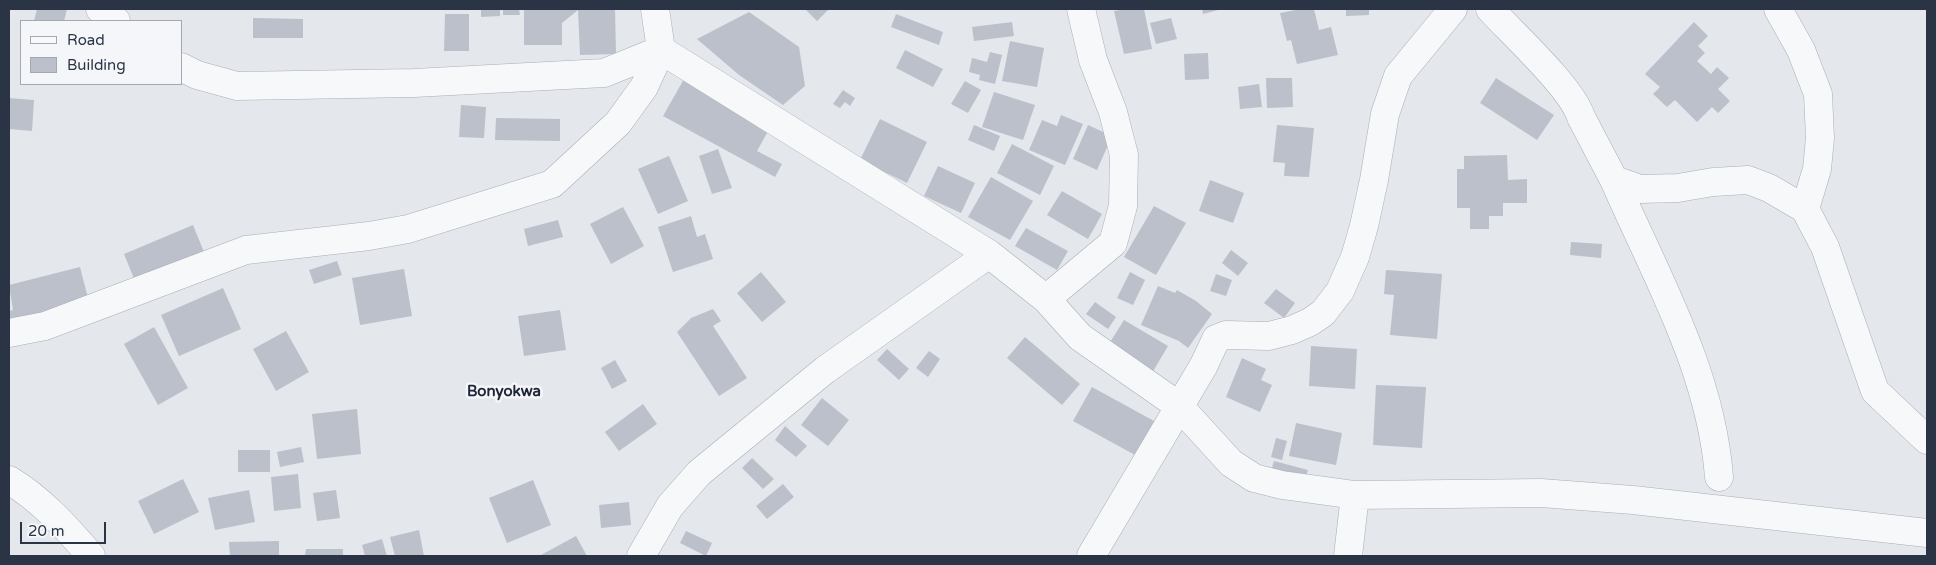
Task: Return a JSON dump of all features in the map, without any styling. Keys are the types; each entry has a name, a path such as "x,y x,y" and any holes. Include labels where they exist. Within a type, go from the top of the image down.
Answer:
{"street":[{"path":"100,9 115,20"},
{"path":"9,333 45,326 246,250 369,236 408,229 552,184 618,123 644,87 661,50 655,9"},
{"path":"1046,299 1113,243 1123,206 1124,155 1113,112 1093,60 1081,9"},
{"path":"1091,556 1204,365 1216,339 1226,335 1269,336 1292,330 1310,322 1323,313 1340,290 1355,257 1364,226 1385,114 1398,76 1453,9"},
{"path":"1490,9 1560,83 1578,109 1614,180 1677,318 1698,372 1714,434 1719,478"},
{"path":"1778,9 1801,50 1818,94 1820,138 1817,169 1805,209"},
{"path":"182,68 197,75 237,86 414,83 604,73 661,50"},
{"path":"661,50 989,254 1046,299 1080,337 1179,406 1231,463 1254,478 1282,485 1355,495 1541,493 1633,500 1927,532"},
{"path":"1614,180 1640,189 1678,188 1713,182 1748,180 1769,188 1805,209 1825,247 1875,391 1927,440"},
{"path":"641,556 670,506 699,473 825,370 989,254"},
{"path":"9,480 30,492 67,528 92,556"},
{"path":"1348,556 1355,495"}],"building":[{"path":"37,9 67,9 64,20 34,20"},
{"path":"481,9 500,9 500,16 481,17"},
{"path":"503,9 519,9 520,15 503,15"},
{"path":"524,9 615,9 616,54 580,55 578,10 562,23 562,45 524,45"},
{"path":"805,9 829,9 817,21"},
{"path":"1144,9 1152,49 1124,54 1114,11"},
{"path":"1202,9 1222,9 1203,14"},
{"path":"1301,9 1314,9 1319,30 1331,27 1338,55 1297,64 1291,40 1287,41 1280,13"},
{"path":"1346,9 1369,9 1369,15 1346,16"},
{"path":"749,12 799,47 805,86 783,105 739,75 697,39"},
{"path":"445,14 469,14 469,51 444,51"},
{"path":"896,14 943,32 939,45 891,27"},
{"path":"253,18 303,19 303,38 253,38"},
{"path":"1171,18 1177,39 1156,44 1150,23"},
{"path":"1012,22 1014,36 974,41 972,27"},
{"path":"1694,22 1708,36 1698,46 1705,53 1697,61 1711,74 1717,67 1729,78 1718,89 1730,101 1718,113 1712,107 1697,122 1675,100 1667,107 1653,94 1660,87 1645,74"},
{"path":"1010,41 1044,48 1037,87 1002,81"},
{"path":"905,50 943,69 933,87 896,68"},
{"path":"990,52 1002,55 995,84 979,80 980,75 969,72 972,58 987,62"},
{"path":"1208,53 1209,79 1185,80 1184,54"},
{"path":"1266,78 1292,78 1293,107 1267,108"},
{"path":"1496,78 1554,115 1537,140 1480,103"},
{"path":"684,79 771,126 757,151 782,164 775,177 663,116"},
{"path":"965,81 981,90 968,113 951,104"},
{"path":"1259,84 1262,107 1240,109 1238,87"},
{"path":"843,90 855,98 850,106 845,102 840,108 833,104"},
{"path":"994,92 1035,105 1023,140 982,127"},
{"path":"9,98 34,100 32,131 9,129"},
{"path":"461,105 486,107 484,138 459,137"},
{"path":"1061,115 1083,124 1065,165 1029,150 1042,120 1057,126"},
{"path":"496,118 560,119 560,141 495,140"},
{"path":"880,119 927,142 907,183 860,160"},
{"path":"974,125 1000,136 994,151 968,140"},
{"path":"1088,125 1112,136 1097,170 1073,159"},
{"path":"1277,125 1314,128 1309,177 1284,176 1285,163 1273,162"},
{"path":"1012,144 1054,166 1040,195 997,173"},
{"path":"718,149 732,188 712,194 699,156"},
{"path":"1507,155 1508,180 1527,179 1527,203 1503,203 1503,216 1489,216 1489,229 1470,229 1470,208 1457,208 1457,169 1464,169 1464,156"},
{"path":"669,156 688,201 658,214 638,169"},
{"path":"938,166 975,183 961,213 924,196"},
{"path":"991,177 1033,201 1010,240 968,217"},
{"path":"1210,180 1244,193 1233,223 1199,211"},
{"path":"1062,191 1102,214 1088,239 1047,215"},
{"path":"1154,206 1186,223 1156,275 1124,257"},
{"path":"623,207 644,246 611,264 590,224"},
{"path":"691,216 697,237 705,234 713,259 673,272 658,227"},
{"path":"558,220 563,237 528,246 524,229"},
{"path":"193,225 206,257 137,286 124,254"},
{"path":"1026,228 1068,251 1057,270 1015,246"},
{"path":"1571,242 1602,244 1601,258 1570,255"},
{"path":"1231,250 1248,263 1238,276 1222,263"},
{"path":"337,261 342,275 314,284 309,270"},
{"path":"80,267 90,306 9,320 9,311 13,310 9,285"},
{"path":"404,269 412,316 360,325 352,278"},
{"path":"1386,270 1442,274 1437,339 1390,335 1394,295 1384,294"},
{"path":"761,272 786,302 762,322 737,293"},
{"path":"1130,272 1145,280 1133,305 1117,298"},
{"path":"1216,274 1232,280 1226,296 1210,291"},
{"path":"1158,286 1175,293 1177,290 1196,301 1212,314 1188,348 1179,341 1141,325"},
{"path":"223,288 241,329 179,356 161,315"},
{"path":"1276,289 1295,303 1284,318 1264,303"},
{"path":"1095,302 1116,317 1108,329 1086,314"},
{"path":"713,309 721,321 713,326 747,378 719,396 677,332 691,318"},
{"path":"560,310 566,350 524,356 518,316"},
{"path":"1124,320 1168,346 1152,373 1107,347"},
{"path":"154,327 188,388 158,405 124,344"},
{"path":"286,331 309,372 276,391 253,349"},
{"path":"1025,337 1080,384 1062,405 1007,358"},
{"path":"1311,346 1357,349 1355,389 1309,386"},
{"path":"887,349 909,369 899,380 877,360"},
{"path":"929,351 940,359 928,377 916,368"},
{"path":"1242,358 1266,369 1261,380 1272,385 1260,412 1226,397"},
{"path":"615,360 627,381 612,389 601,368"},
{"path":"1376,385 1426,387 1422,448 1373,445"},
{"path":"1092,387 1154,421 1135,455 1073,421"},
{"path":"822,398 849,420 828,446 801,425"},
{"path":"643,404 657,424 619,451 605,432"},
{"path":"357,409 361,454 317,459 312,414"},
{"path":"1296,423 1342,433 1336,465 1289,456"},
{"path":"785,426 807,446 796,457 775,440"},
{"path":"1276,438 1287,441 1282,460 1271,457"},
{"path":"301,447 304,462 280,467 277,452"},
{"path":"238,450 270,450 270,472 238,472"},
{"path":"752,458 774,479 763,489 742,468"},
{"path":"1274,461 1308,470 1305,480 1271,471"},
{"path":"298,474 301,508 274,511 271,477"},
{"path":"183,479 199,512 154,534 138,501"},
{"path":"533,480 551,525 507,543 489,498"},
{"path":"783,484 794,497 767,519 756,506"},
{"path":"249,490 255,522 215,530 208,498"},
{"path":"336,490 340,518 317,521 313,493"},
{"path":"629,502 631,525 601,528 599,505"},
{"path":"419,530 424,556 395,556 390,537"},
{"path":"686,531 712,543 706,556 680,543"},
{"path":"576,536 587,556 541,555"},
{"path":"382,539 387,556 365,556 362,545"},
{"path":"279,541 279,555 230,556 229,542"},
{"path":"306,549 343,549 343,556 305,556"}],"district":[{"name":"Bonyokwa","path":"504,392"}]}
